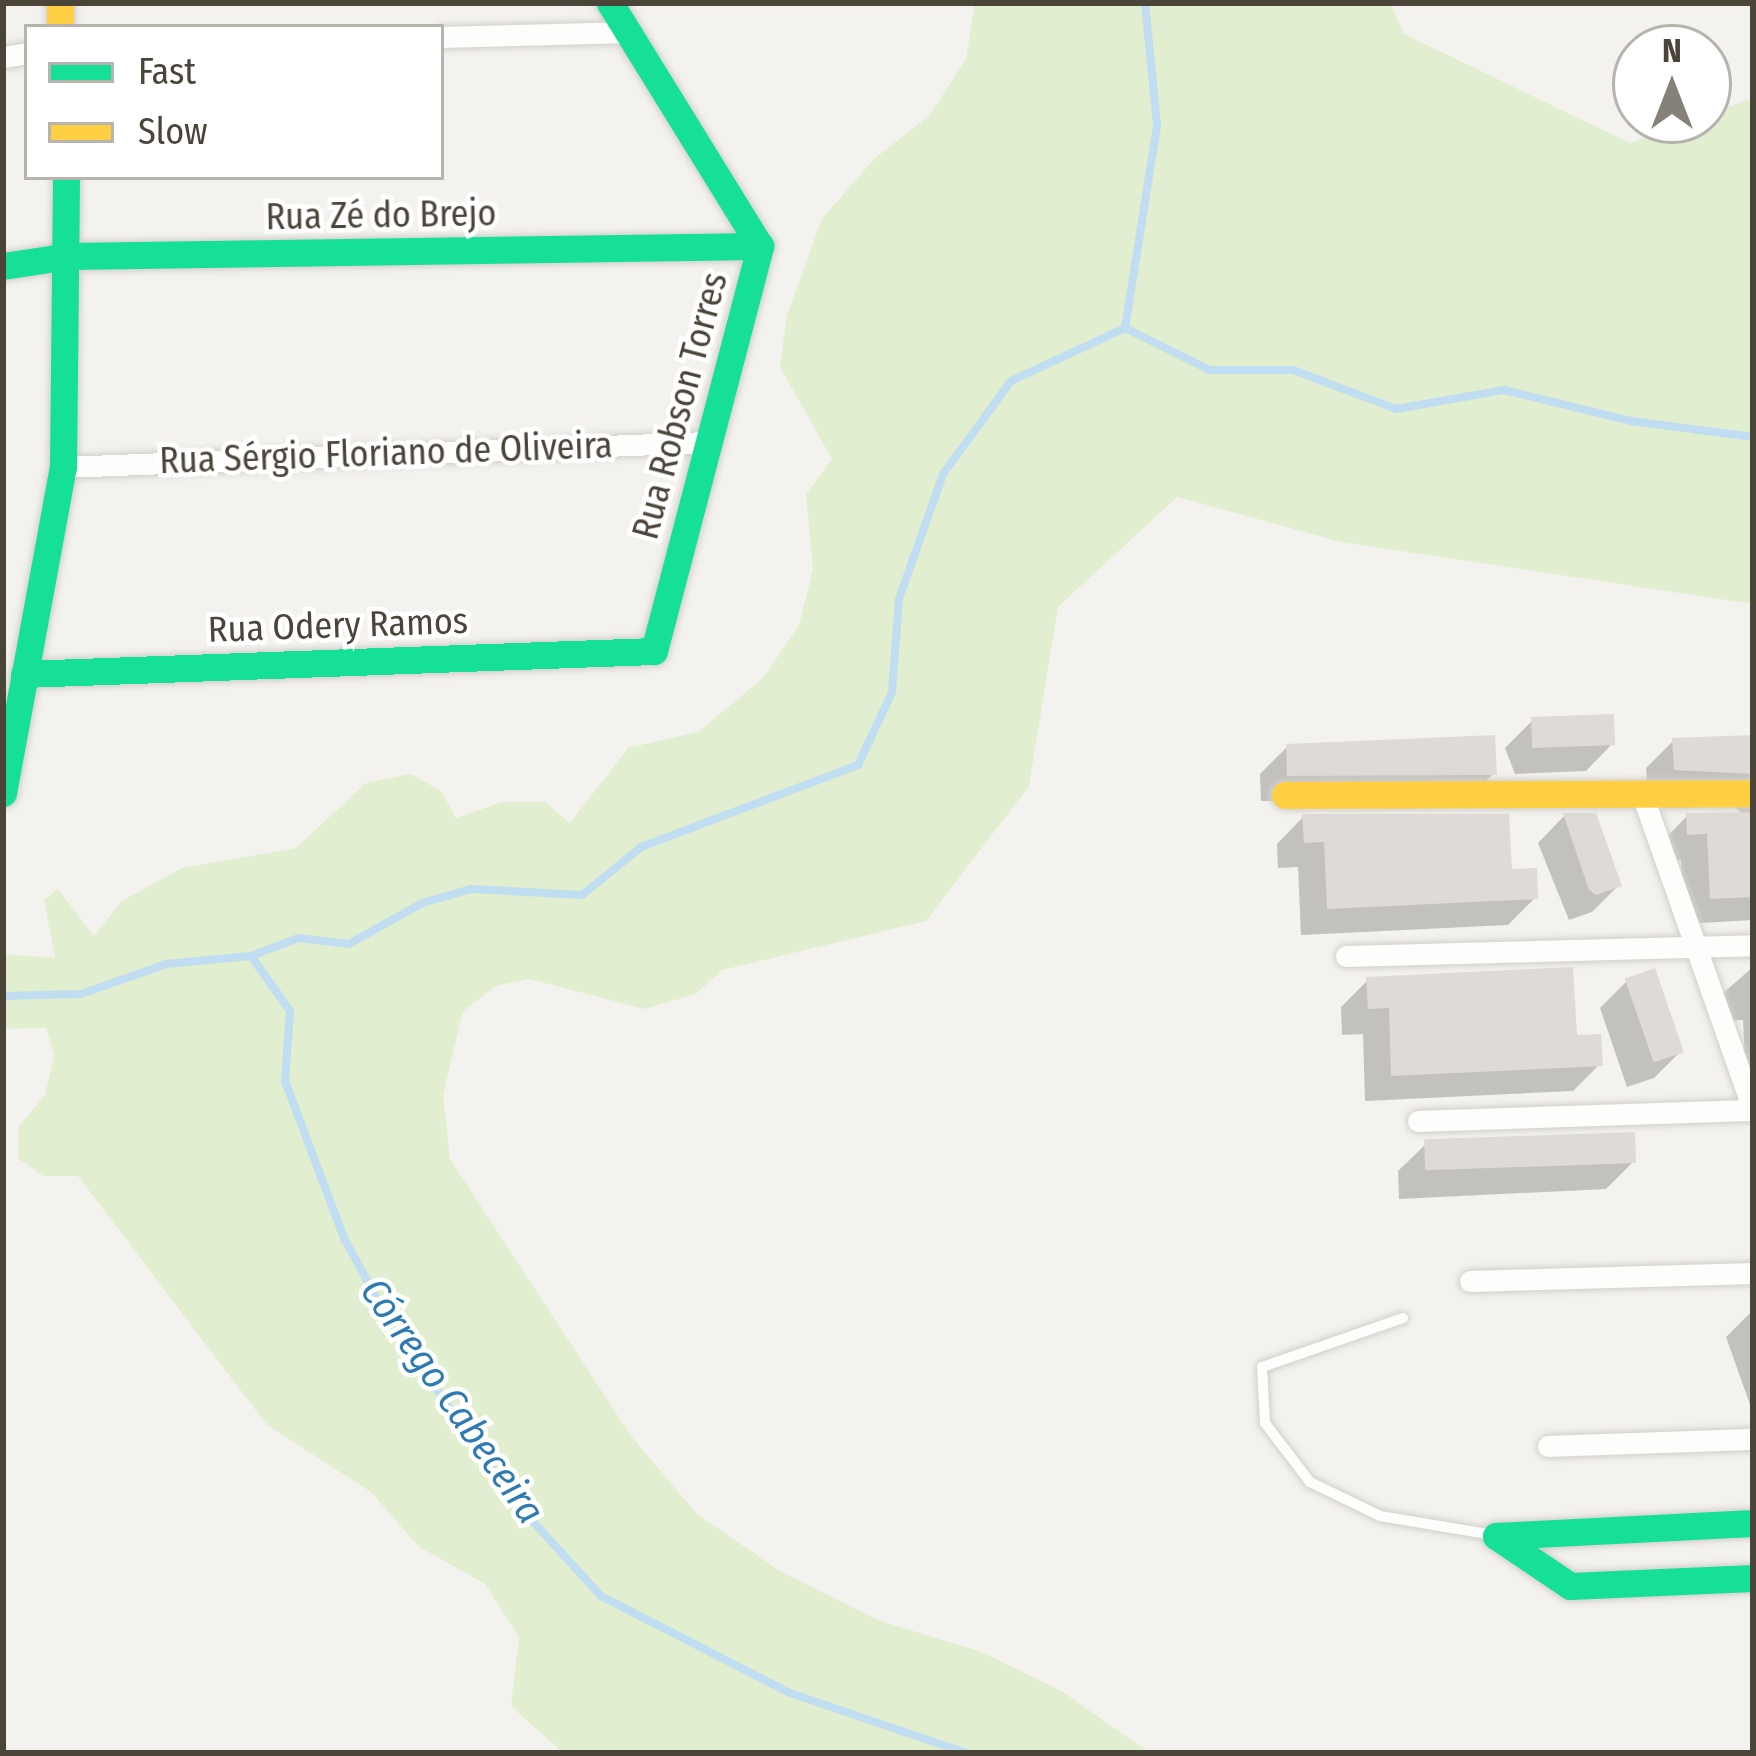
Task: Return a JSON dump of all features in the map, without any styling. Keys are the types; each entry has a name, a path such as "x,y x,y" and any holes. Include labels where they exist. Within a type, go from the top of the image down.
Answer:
{"street":[{"name":"Rua Robson Torres","path":"610,3 760,246 654,650"},
{"path":"444,37 629,32"},
{"path":"3,793 63,466 69,256 65,180"},
{"name":"Rua Zé do Brejo","path":"3,266 69,256 760,246"},
{"name":"Rua Sérgio Floriano de Oliveira","path":"63,466 709,442"},
{"name":"Rua Odery Ramos","path":"24,674 654,650"},
{"path":"1285,795 1753,793"},
{"path":"1418,1120 1753,1110 1643,797"},
{"path":"1346,956 1753,945"},
{"path":"1470,1281 1753,1273"},
{"path":"1548,1446 1753,1439"},
{"path":"1496,1536 1753,1523"},
{"path":"1496,1536 1570,1586 1753,1578"}],"lane":[{"path":"1403,1318 1262,1367 1265,1424 1310,1482 1379,1516 1496,1536"}],"green space":[{"path":"975,3 1390,3 1404,34 1612,134 1612,144 1732,144 1732,106 1753,98 1753,604 1341,542 1177,497 1058,607 1029,786 926,921 722,970 696,994 644,1009 530,979 496,986 463,1011 443,1095 450,1159 631,1436 697,1514 780,1571 880,1621 982,1652 1063,1692 1150,1753 563,1753 511,1706 519,1637 485,1584 418,1546 371,1492 267,1425 78,1176 43,1176 18,1158 19,1126 45,1095 54,1055 46,1028 3,1029 3,954 55,958 44,900 58,889 94,936 122,901 182,868 296,848 366,783 411,774 441,791 456,818 502,802 545,802 570,823 628,748 698,732 763,678 799,625 813,569 806,494 832,459 780,367 787,315 822,219 874,159 929,116 966,59"}],"building":[{"path":"1614,714 1615,745 1532,748 1531,717"},
{"path":"1495,735 1497,775 1287,776 1286,744"},
{"path":"1753,735 1753,774 1674,770 1672,738"},
{"path":"1753,812 1753,897 1710,899 1707,834 1687,835 1686,813"},
{"path":"1563,813 1596,813 1622,886 1596,895 1589,890"},
{"path":"1302,814 1509,814 1512,869 1537,868 1538,899 1327,909 1324,842 1304,843"},
{"path":"1573,967 1577,1035 1601,1034 1603,1066 1391,1076 1389,1008 1368,1009 1366,977"},
{"path":"1655,968 1684,1052 1654,1063 1625,978"},
{"path":"1635,1132 1636,1163 1425,1170 1424,1139"}],"waterway":[{"path":"1125,328 1157,125 1145,3"},
{"path":"1125,328 1210,370 1293,370 1396,409 1504,390 1631,421 1753,437"},
{"path":"3,996 81,994 166,964 251,956 299,938 349,944 422,903 471,889 582,895 641,847 858,765 892,692 899,599 943,474 1011,381 1125,328"},
{"name":"Córrego Cabeceira","path":"251,956 290,1011 285,1081 344,1238 390,1323 516,1503 601,1596 790,1693 966,1753"}],"traffic: fast":[{"path":"24,674 654,651 760,246 610,3"},
{"path":"3,793 63,467 66,180"},
{"path":"3,266 69,256 760,246"},
{"path":"1496,1536 1753,1523"},
{"path":"1496,1536 1570,1586 1753,1578"}],"traffic: slow":[{"path":"60,3 60,24"},
{"path":"1285,795 1753,793"}]}
